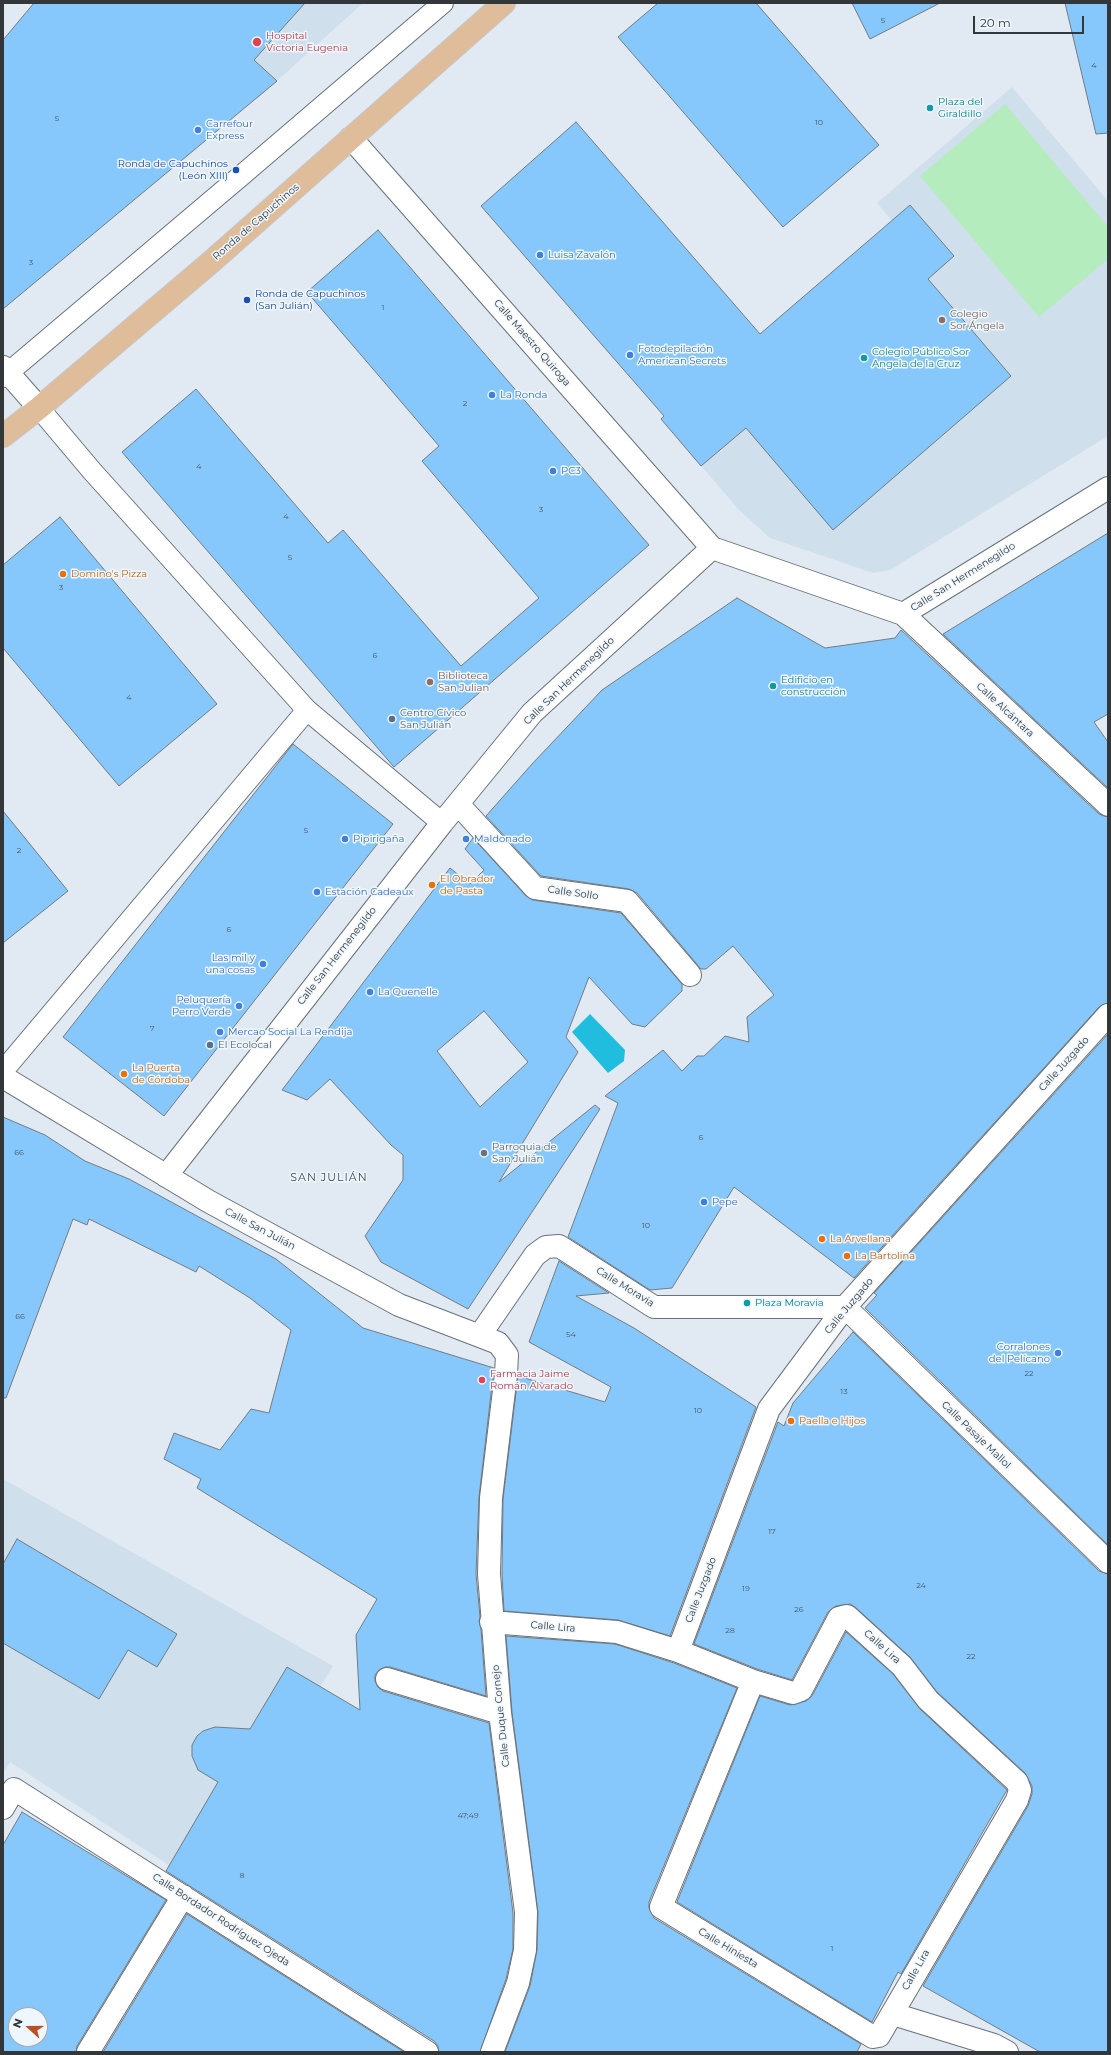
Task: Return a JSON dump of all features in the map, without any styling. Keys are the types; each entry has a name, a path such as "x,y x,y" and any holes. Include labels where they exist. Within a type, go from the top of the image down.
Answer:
{"main road":[{"name":"Ronda de Capuchinos","path":"3,436 39,408 211,262 504,3"}],"street":[{"name":"Calle Maestro Quiroga","path":"351,138 712,548"},
{"path":"5,372 39,408"},
{"name":"Calle San Hermenegildo","path":"166,1176 442,823 532,713 712,548 903,614 1108,488"},
{"name":"Calle Alcántara","path":"903,614 1108,805"},
{"name":"Calle Sollo","path":"458,804 535,888 627,901 690,975"},
{"name":"Calle Juzgado","path":"678,1651 769,1409 845,1308 1108,1015"},
{"name":"Calle San Julián","path":"3,1077 208,1201 399,1305 498,1343 507,1355 506,1374"},
{"name":"Calle Moravia","path":"480,1335 535,1255 546,1247 552,1246 559,1246 654,1307 845,1308"},
{"name":"Calle Pasaje Mallol","path":"845,1308 1108,1562"},
{"name":"Calle Duque Cornejo","path":"492,2052 518,1983 525,1943 526,1912 500,1713 491,1622 489,1574 491,1498 506,1374"},
{"name":"Calle Lira","path":"491,1622 617,1632 678,1651 753,1681 793,1694 801,1690 839,1618 847,1616 902,1666 928,1700 1018,1782 1020,1790 1017,1800 907,1985 893,2014"},
{"path":"387,1679 500,1713"},
{"name":"Calle Hiniesta","path":"753,1681 661,1907 873,2037 879,2036 893,2014"},
{"name":"Calle Bordador Rodríguez Ojeda","path":"3,1808 14,1789 427,2052"},
{"path":"88,2052 183,1896"},
{"path":"893,2014 1000,2048"}],"lane":[{"path":"5,372 242,175 442,3"},
{"path":"39,408 92,472 307,710 442,823"},
{"path":"3,1071 307,710"}],"shaded area":[{"name":"Hospital Victoria Eugenia","path":"149,3 363,3 257,99"},
{"name":"Colegio Sor Ángela","path":"1012,87 1108,201 1108,436 890,570 873,573 770,538 739,510 661,419 892,221 877,203"},
{"path":"3,1479 333,1666 201,1886 10,1762 3,1773"}],"green space":[{"path":"1005,104 1108,227 1108,259 1039,317 920,176"}],"water":[{"path":"590,1014 625,1050 624,1061 608,1073 572,1032"}],"building":[{"path":"34,3 305,3 254,60 277,81 3,309 3,40"},
{"path":"658,3 756,3 879,145 783,227 618,37"},
{"path":"852,3 940,3 870,39"},
{"path":"1065,3 1108,3 1108,133 1096,134"},
{"path":"576,122 760,334 910,205 954,256 928,279 1011,376 833,530 746,428 701,466 661,419 664,416 481,206"},
{"path":"378,230 649,545 394,767 122,452 196,389 328,543 343,530 461,666 539,598 422,461 439,446 307,292"},
{"path":"60,517 217,704 119,786 3,648 3,565"},
{"path":"1108,533 1108,714 1094,722 1108,742 1108,788 943,634"},
{"path":"737,598 825,648 895,638 901,630 1099,814 1108,817 1108,1003 1099,1007 854,1278 734,1187 672,1288 650,1290 568,1237 618,1103 605,1096 663,1050 682,1071 697,1056 704,1056 725,1036 749,1042 747,1017 774,995 733,946 706,969 701,969 637,893 629,889 541,876 486,816 532,764 602,690"},
{"path":"293,744 393,824 164,1116 63,1037"},
{"path":"3,811 68,891 3,943"},
{"path":"473,838 526,896 533,900 621,913 682,984 682,991 645,1027 632,1024 589,977 566,1037 578,1052 499,1182 595,1105 600,1109 468,1309 381,1262 365,1236 403,1180 403,1155 391,1145 330,1079 307,1100 282,1090 450,868 470,884 484,870 465,849","holes":["484,1011 528,1062 480,1107 437,1051"]},
{"path":"1108,1034 1108,1545 865,1308 877,1295 874,1293"},
{"path":"3,1117 45,1135 85,1161 129,1179 276,1259 363,1328 494,1368 479,1497 476,1574 486,1696 390,1667 385,1667 379,1670 375,1675 375,1681 378,1687 383,1691 489,1723 513,1913 513,1949 506,1979 480,2052 439,2052 438,2046 434,2041 166,1871 218,1782 198,1770 192,1756 192,1745 197,1736 203,1731 215,1727 250,1729 287,1667 360,1710 356,1635 377,1599 197,1488 201,1479 164,1459 174,1433 220,1450 251,1409 269,1413 291,1330 250,1298 199,1266 196,1272 89,1219 87,1225 73,1219 6,1398 3,1398"},
{"path":"559,1261 609,1293 576,1296 634,1328 756,1407 670,1636 618,1620 504,1611 502,1574 503,1499 518,1376 605,1402 611,1387 529,1342"},
{"path":"853,1332 1099,1571 1108,1574 1108,2052 1040,2052 923,1986 1028,1806 1032,1794 1032,1786 1025,1773 937,1692 910,1657 850,1604 836,1606 828,1612 792,1680 757,1669 694,1644 778,1422 784,1426 793,1403"},
{"path":"17,1539 177,1634 157,1667 128,1650 99,1699 3,1643 3,1564"},
{"path":"846,1632 893,1674 920,1709 1007,1790 901,1974 898,1972 872,2022 677,1902 760,1696 790,1705 806,1701 812,1696"},
{"path":"506,1636 615,1644 674,1663 737,1688 649,1902 649,1908 654,1918 861,2044 857,2052 505,2052 530,1986 537,1950 538,1912 512,1712"},
{"path":"22,1812 166,1900 77,2046 76,2052 3,2052 3,1845"},
{"path":"187,1914 404,2052 103,2052"}],"place":[{"name":"Hospital Victoria Eugenia","path":"257,42"},
{"name":"Plaza del Giraldillo","path":"930,108"},
{"name":"Carrefour Express","path":"198,130"},
{"name":"Ronda de Capuchinos (León XIII)","path":"236,170"},
{"name":"Luisa Zavalón","path":"540,255"},
{"name":"Ronda de Capuchinos (San Julián)","path":"247,300"},
{"name":"Colegio Sor Ángela","path":"942,320"},
{"name":"Fotodepilación American Secrets","path":"630,355"},
{"name":"Colegio Público Sor Angela de la Cruz","path":"864,358"},
{"name":"La Ronda","path":"492,395"},
{"name":"PC3","path":"553,471"},
{"name":"Domino's Pizza","path":"63,574"},
{"name":"Biblioteca San Julian","path":"430,682"},
{"name":"Edificio en construcción","path":"773,686"},
{"name":"Centro Cívico San Julián","path":"392,719"},
{"name":"Pipirigaña","path":"345,839"},
{"name":"Maldonado","path":"466,839"},
{"name":"El Obrador de Pasta","path":"432,885"},
{"name":"Estación Cadeaux","path":"317,892"},
{"name":"Las mil y una cosas","path":"263,964"},
{"name":"La Quenelle","path":"370,992"},
{"name":"Peluquería Perro Verde","path":"239,1006"},
{"name":"Mercao Social La Rendija","path":"220,1032"},
{"name":"El Ecolocal","path":"210,1045"},
{"name":"La Puerta de Córdoba","path":"124,1074"},
{"name":"Parroquia de San Julián","path":"484,1153"},
{"name":"Pepe","path":"704,1202"},
{"name":"La Arvellana","path":"822,1239"},
{"name":"La Bartolina","path":"847,1256"},
{"name":"Plaza Moravia","path":"747,1303"},
{"name":"Corralones del Pelícano","path":"1058,1353"},
{"name":"Farmacia Jaime Román Alvarado","path":"482,1380"},
{"name":"Paella e Hijos","path":"791,1421"}],"district":[{"name":"SAN JULIÁN","path":"329,1178"}]}
